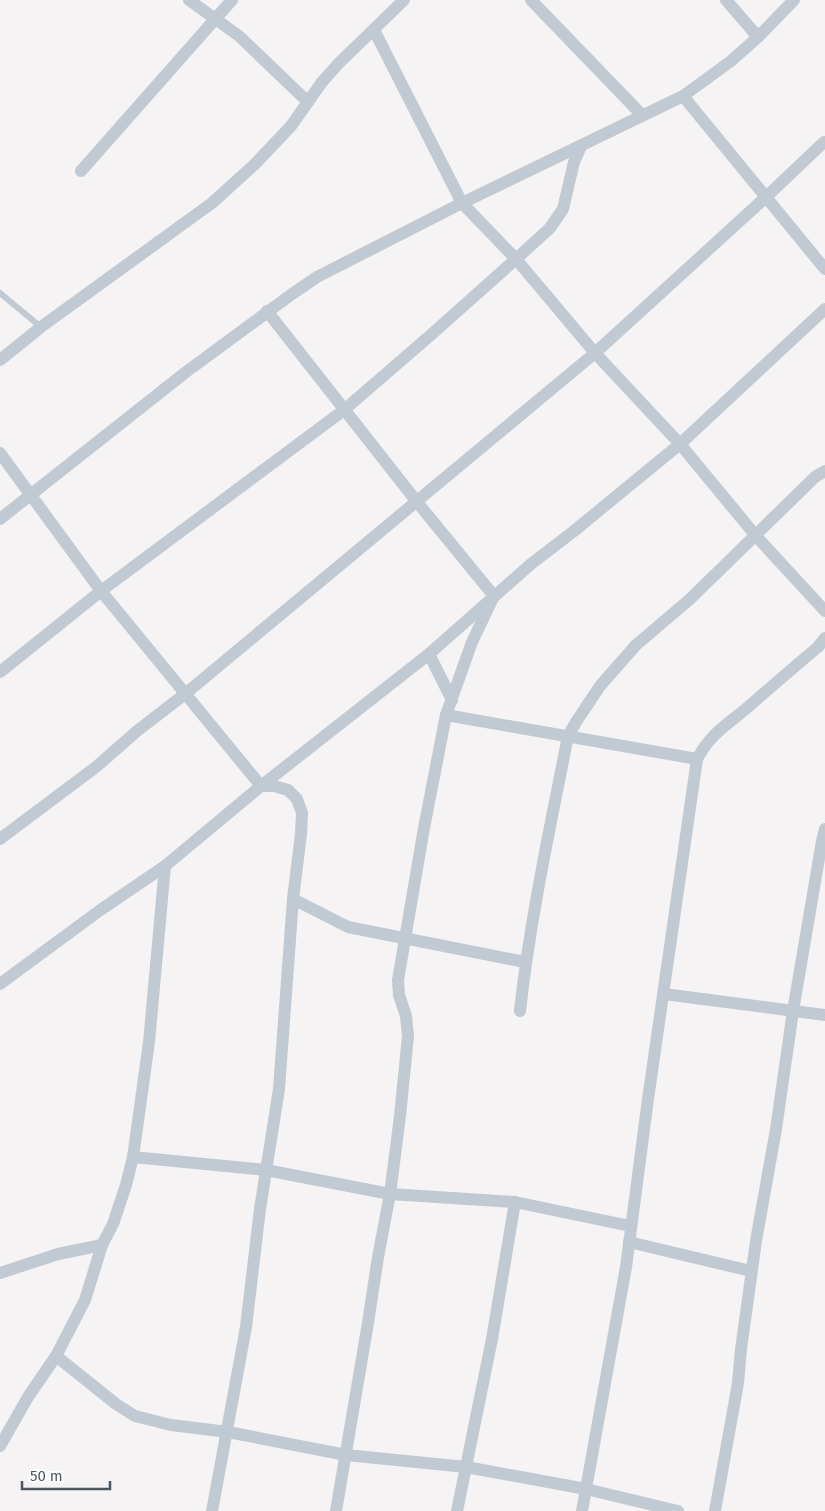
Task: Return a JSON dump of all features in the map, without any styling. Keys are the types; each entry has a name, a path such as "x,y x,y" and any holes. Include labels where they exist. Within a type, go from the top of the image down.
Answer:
{"street":[{"path":"189,0 239,36 308,102"},
{"path":"81,171 232,0"},
{"path":"0,360 42,327 212,203 254,165 290,126 322,82 339,63 404,0"},
{"path":"532,0 642,115"},
{"path":"726,0 758,37"},
{"path":"0,519 267,311 317,277 683,96 731,61 758,37 794,0"},
{"path":"374,30 462,204 516,259 595,353 680,444 756,536 825,611"},
{"path":"683,96 825,269"},
{"path":"0,839 96,767 137,731 185,694 595,353 766,198 824,142"},
{"path":"0,672 101,591 344,410 516,259 550,228 563,209 574,162 581,146"},
{"path":"0,984 98,911 165,866 260,786 429,654 531,564 625,491 680,444 825,309"},
{"path":"267,311 417,502 494,596"},
{"path":"0,453 101,591 260,786"},
{"path":"520,1011 525,962 568,736 600,686 636,645 689,600 815,477 825,471"},
{"path":"336,1511 390,1194 408,1036 406,1016 399,995 398,980 424,828 446,715 472,642 494,596"},
{"path":"582,1511 626,1267 630,1226 697,759 706,743 721,728 818,647 825,638"},
{"path":"429,654 452,700"},
{"path":"446,715 697,759"},
{"path":"212,1511 246,1327 266,1170 279,1089 293,899 301,834 302,813 297,799 288,790 274,786 260,786"},
{"path":"714,1511 738,1383 751,1271 825,829"},
{"path":"0,1446 28,1397 56,1356 86,1300 102,1245 113,1224 126,1185 133,1157 150,1042 165,866"},
{"path":"293,899 348,926 525,962"},
{"path":"664,994 825,1015"},
{"path":"133,1157 266,1170 390,1194 515,1202 630,1226"},
{"path":"457,1511 492,1339 515,1202"},
{"path":"629,1242 751,1271"},
{"path":"0,1273 58,1254 102,1245"},
{"path":"56,1356 116,1404 135,1416 171,1425 228,1432 346,1456 466,1467 586,1489 678,1511"}],"lane":[{"path":"0,293 42,327"}]}
